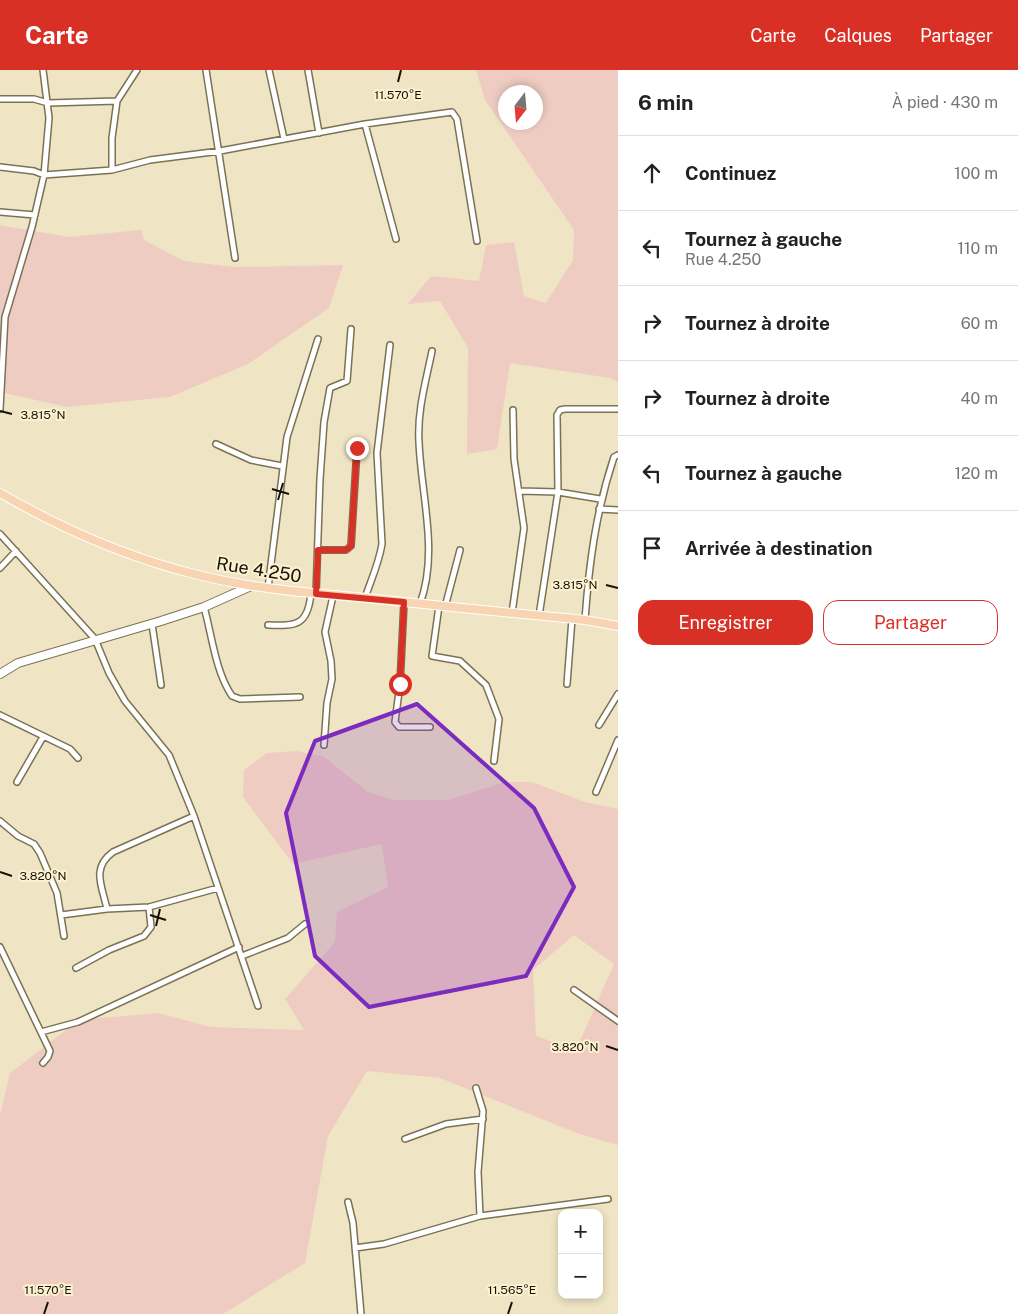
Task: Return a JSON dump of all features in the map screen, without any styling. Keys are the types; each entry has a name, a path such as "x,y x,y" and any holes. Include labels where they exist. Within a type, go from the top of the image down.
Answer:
{"main road":[{"name":"Rue 4.250","path":"0,493 41,517 118,550 198,575 251,586 313,594 585,620 618,626"}],"street":[{"path":"0,409 5,316 44,175 49,140 48,103 44,70"},
{"path":"112,170 112,138 117,102 137,70"},
{"path":"206,70 235,258"},
{"path":"269,70 284,139"},
{"path":"308,70 319,133"},
{"path":"0,99 34,99 48,103 117,102"},
{"path":"0,167 34,171 44,175 112,170 150,160 220,151 447,111 454,114 457,119 478,241"},
{"path":"365,124 396,239"},
{"path":"0,212 34,215"},
{"path":"268,624 292,626 299,622 310,606 318,550 324,422 330,388 347,382 351,329"},
{"path":"268,588 287,437 318,339"},
{"path":"365,598 372,574 380,558 382,544 377,453 390,345"},
{"path":"420,604 427,582 428,543 418,440 420,409 432,351"},
{"path":"539,616 558,492 557,415 560,410 618,408"},
{"path":"512,614 524,528 514,459 513,410"},
{"path":"216,444 251,460 282,466"},
{"path":"318,550 349,549 357,448"},
{"path":"585,620 589,568 600,498 614,457 618,455"},
{"path":"520,491 558,492 600,498"},
{"path":"599,509 618,510"},
{"path":"0,534 95,639 109,673 125,701 169,755 194,816 258,1006"},
{"path":"460,550 442,607 432,656 460,661 486,685 499,719 494,761"},
{"path":"0,568 16,551"},
{"path":"0,674 18,663 204,607 251,586"},
{"path":"324,745 327,703 332,679 331,661 325,632 333,596"},
{"path":"404,602 400,684 395,722 400,727 430,727"},
{"path":"204,607 214,642 215,655 230,692 235,698 300,697"},
{"path":"567,684 572,619"},
{"path":"152,624 161,685"},
{"path":"599,725 618,694"},
{"path":"0,715 70,749 78,758"},
{"path":"16,782 43,737"},
{"path":"596,792 609,756 618,740"},
{"path":"108,909 99,874 105,859 113,852 194,816"},
{"path":"0,821 18,836 34,844 40,853 57,893 64,936"},
{"path":"61,915 108,909 149,907 218,888"},
{"path":"76,968 109,950 144,936 151,927 149,907"},
{"path":"242,956 288,938 305,924"},
{"path":"0,947 50,1054 43,1063"},
{"path":"41,1032 78,1022 239,947"},
{"path":"574,990 618,1021"},
{"path":"476,1088 483,1119 479,1153 480,1216"},
{"path":"405,1139 446,1124 483,1119"},
{"path":"355,1248 384,1244 480,1216 608,1199"},
{"path":"348,1202 355,1248 361,1314"}],"highlighted area":[{"path":"417,704 534,808 574,887 526,976 369,1007 315,956 286,813 315,741"}],"shaded area":[{"path":"476,70 618,70 618,382 610,378 510,363 497,449 467,454 468,348 440,301 408,304 431,276 479,281 486,245 514,242 524,296 546,303 573,260 574,230 506,130 543,130 543,85 498,85 498,119 485,100"},
{"path":"0,225 69,237 141,230 144,240 184,261 234,267 343,265 329,308 248,364 170,397 67,407 0,392"},
{"path":"296,751 323,756 368,792 394,800 448,800 505,782 532,782 585,802 618,809 618,1145 579,1134 440,1078 367,1071 328,1136 305,1263 223,1314 0,1314 0,1115 10,1073 79,1020 158,1013 211,1027 304,1030 285,999 335,942 337,912 388,887 382,844 293,864 243,797 244,770 267,753","holes":["574,935 614,964 576,1050 536,1036 533,970"]}],"route":[{"path":"357,448 351,546 346,550 318,550 316,594 404,602 400,684"}]}
